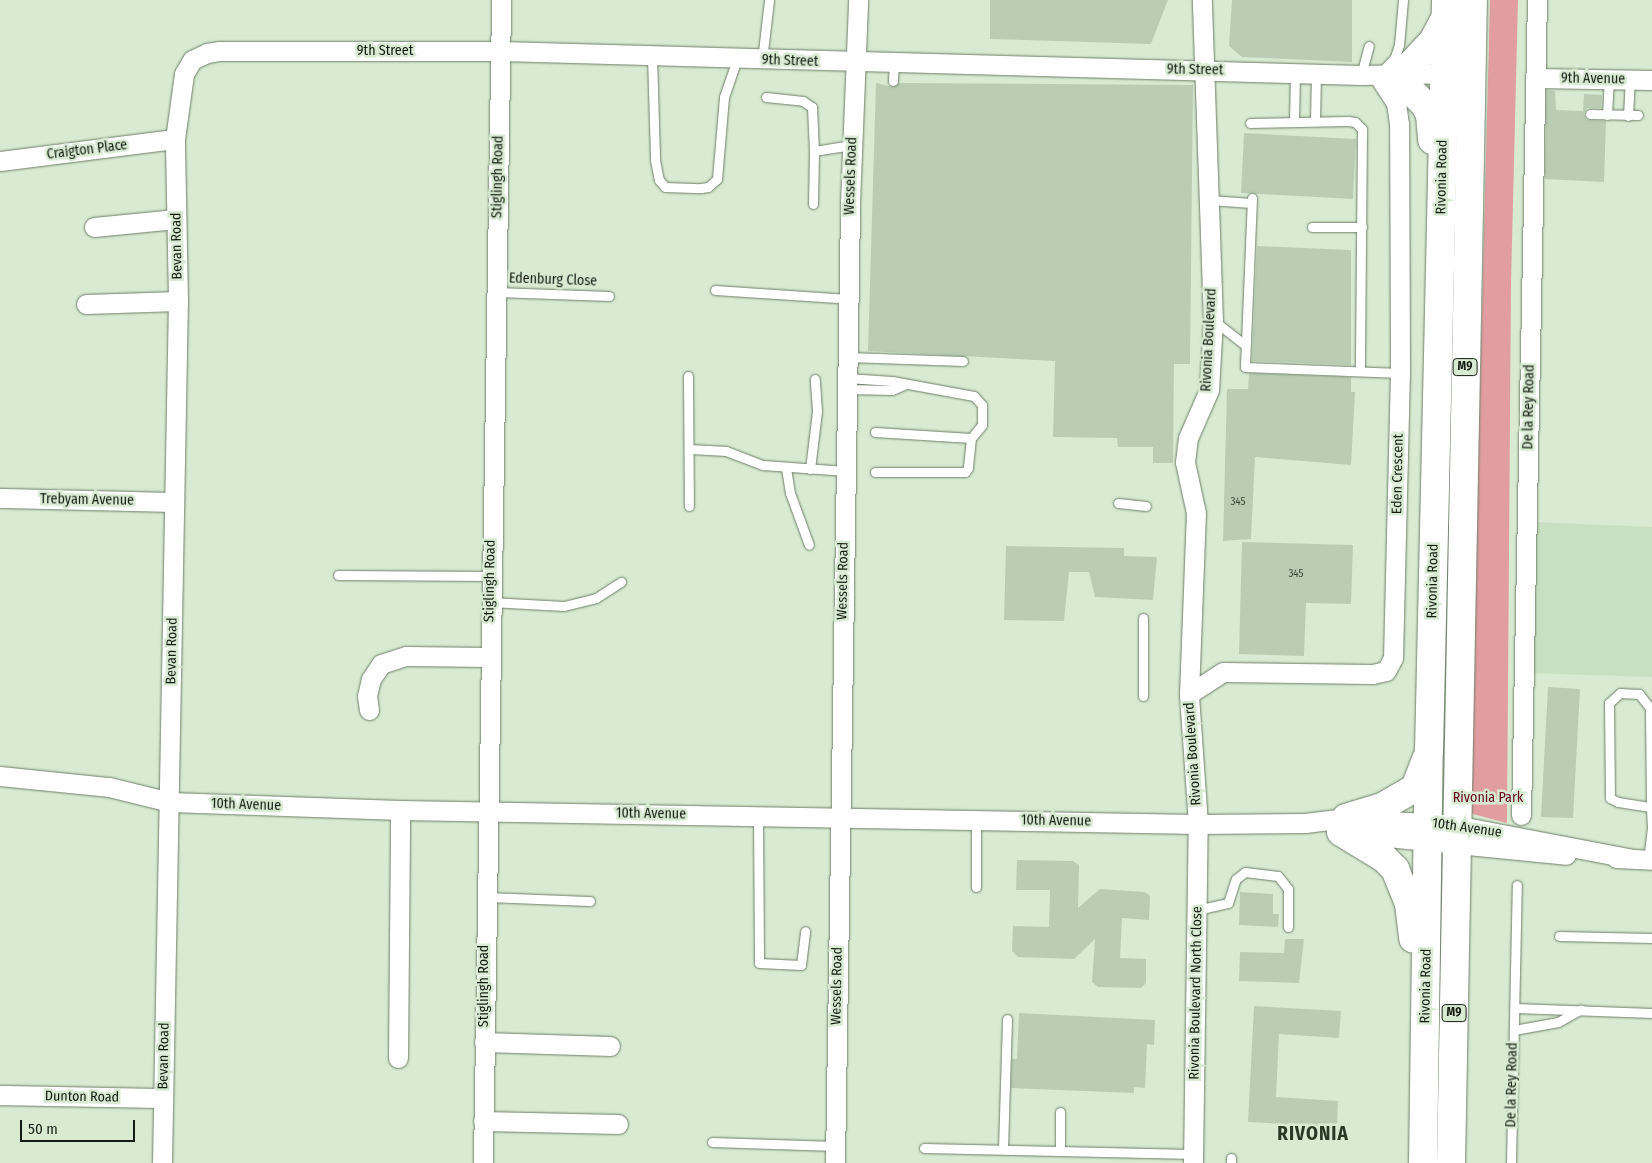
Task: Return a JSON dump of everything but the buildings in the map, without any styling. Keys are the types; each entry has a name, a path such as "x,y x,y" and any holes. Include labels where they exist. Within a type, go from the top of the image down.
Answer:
{"main road":[{"name":"Rivonia Road","path":"1450,1163 1455,834 1473,0"},
{"path":"1442,242 1433,204 1430,115 1417,95 1382,75 1433,41 1446,8"},
{"name":"Rivonia Road","path":"1423,1163 1429,751 1446,8"},
{"path":"1426,1050 1409,904 1403,883 1384,858 1344,825 1382,807 1415,788 1429,751"}],"street":[{"name":"Stiglingh Road","path":"482,1163 486,811 501,0"},
{"name":"Wessels Road","path":"835,1154 847,384 852,145 858,0"},
{"name":"Rivonia Boulevard","path":"1198,824 1189,694 1196,513 1186,475 1185,448 1208,390 1213,320 1202,0"},
{"name":"De la Rey Road","path":"1521,814 1537,0"},
{"name":"9th Street","path":"175,139 184,74 192,60 207,53 500,51 855,63 894,72 1204,70 1382,75 1471,73"},
{"name":"Eden Crescent","path":"1189,694 1211,677 1234,670 1372,674 1386,671 1390,665 1395,648 1400,373 1399,124 1396,103 1382,75"},
{"name":"9th Avenue","path":"1535,78 1652,80"},
{"name":"Craigton Place","path":"0,161 175,139"},
{"name":"Bevan Road","path":"162,1163 178,301 175,139"},
{"path":"94,227 176,219"},
{"path":"86,304 178,301"},
{"name":"Trebyam Avenue","path":"0,498 174,502"},
{"path":"369,710 367,696 371,679 381,664 406,656 489,657"},
{"name":"10th Avenue","path":"0,776 109,787 170,802 400,810 1198,824 1305,823 1455,834 1650,860"},
{"path":"398,1058 400,810"},
{"name":"Rivonia Boulevard North Close","path":"1193,1159 1198,824"},
{"path":"484,1042 610,1046"},
{"name":"Dunton Road","path":"0,1096 163,1098"},
{"path":"483,1121 618,1124"}],"lane":[{"path":"762,60 769,0"},
{"path":"1382,75 1395,57 1399,45 1402,0"},
{"path":"1369,46 1382,75"},
{"path":"652,56 655,160 659,180 666,187 708,187 717,179 724,97 737,59"},
{"path":"1294,122 1295,73"},
{"path":"1315,121 1316,73"},
{"path":"1607,115 1609,80"},
{"path":"1628,116 1630,80"},
{"path":"766,97 802,101 812,107 814,152 813,204"},
{"path":"1590,114 1638,116"},
{"path":"1250,123 1355,122 1362,129 1360,371"},
{"path":"814,152 852,145"},
{"path":"1210,200 1251,200 1244,344 1245,367 1253,369 1400,373"},
{"path":"1312,227 1362,227"},
{"path":"716,290 849,299"},
{"name":"Edenburg Close","path":"496,292 609,296"},
{"path":"1213,320 1244,344"},
{"path":"848,357 963,361"},
{"path":"688,376 689,506"},
{"path":"810,469 817,410 814,379"},
{"path":"847,384 892,390 904,385 964,394 979,399 982,425 971,438 968,468 965,472 875,472"},
{"path":"876,432 971,438"},
{"path":"690,449 726,452 763,464 786,468 846,471"},
{"path":"786,468 790,493 809,545"},
{"path":"1118,503 1146,506"},
{"path":"338,574 491,576"},
{"path":"490,602 564,606 596,598 621,582"},
{"path":"1143,618 1143,696"},
{"path":"1650,860 1652,807 1650,708 1639,694 1620,693 1609,703 1610,798 1618,802 1652,807"},
{"path":"758,816 758,963 801,964 805,931"},
{"path":"976,820 976,887"},
{"path":"1197,910 1228,904 1236,879 1245,872 1278,876 1288,889 1288,927"},
{"name":"De la Rey Road","path":"1511,1163 1517,885"},
{"path":"485,897 590,901"},
{"path":"1559,936 1652,938"},
{"path":"1515,1008 1652,1013"},
{"path":"1514,1030 1558,1022 1581,1009"},
{"path":"1003,1148 1007,1019"},
{"path":"1060,1112 1060,1150"},
{"path":"712,1142 835,1154"},
{"path":"924,1148 1060,1150 1193,1159"}],"shaded area":[{"path":"1532,522 1652,527 1652,677 1529,673"}],"green space":[{"name":"Rivonia Park","path":"1490,0 1518,0 1511,283 1507,823 1469,813"}],"district":[{"name":"RIVONIA","path":"1313,1134"}]}
